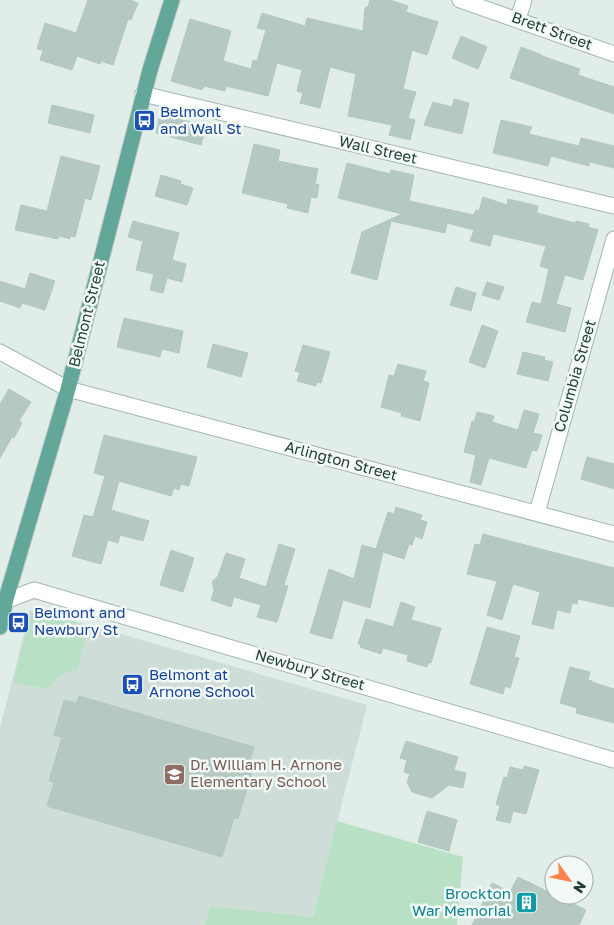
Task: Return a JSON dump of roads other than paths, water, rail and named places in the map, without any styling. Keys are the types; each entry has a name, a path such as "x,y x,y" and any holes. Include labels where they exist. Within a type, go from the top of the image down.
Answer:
{"main road":[{"name":"Belmont Street","path":"0,627 3,601 68,389 143,94 172,0"}],"street":[{"name":"Brett Street","path":"460,0 614,54"},
{"path":"518,19 524,0"},
{"name":"Wall Street","path":"143,94 614,206"},
{"name":"Columbia Street","path":"537,513 614,239"},
{"name":"Arlington Street","path":"0,352 68,389 614,534"},
{"name":"Newbury Street","path":"3,601 34,590 614,760"}],"place":[{"name":"Belmont and Wall St","path":"144,121"},
{"name":"Belmont and Newbury St","path":"18,622"},
{"name":"Belmont at Arnone School","path":"133,684"},
{"name":"Dr. William H. Arnone Elementary School","path":"174,774"},
{"name":"Brockton War Memorial","path":"527,903"}]}
